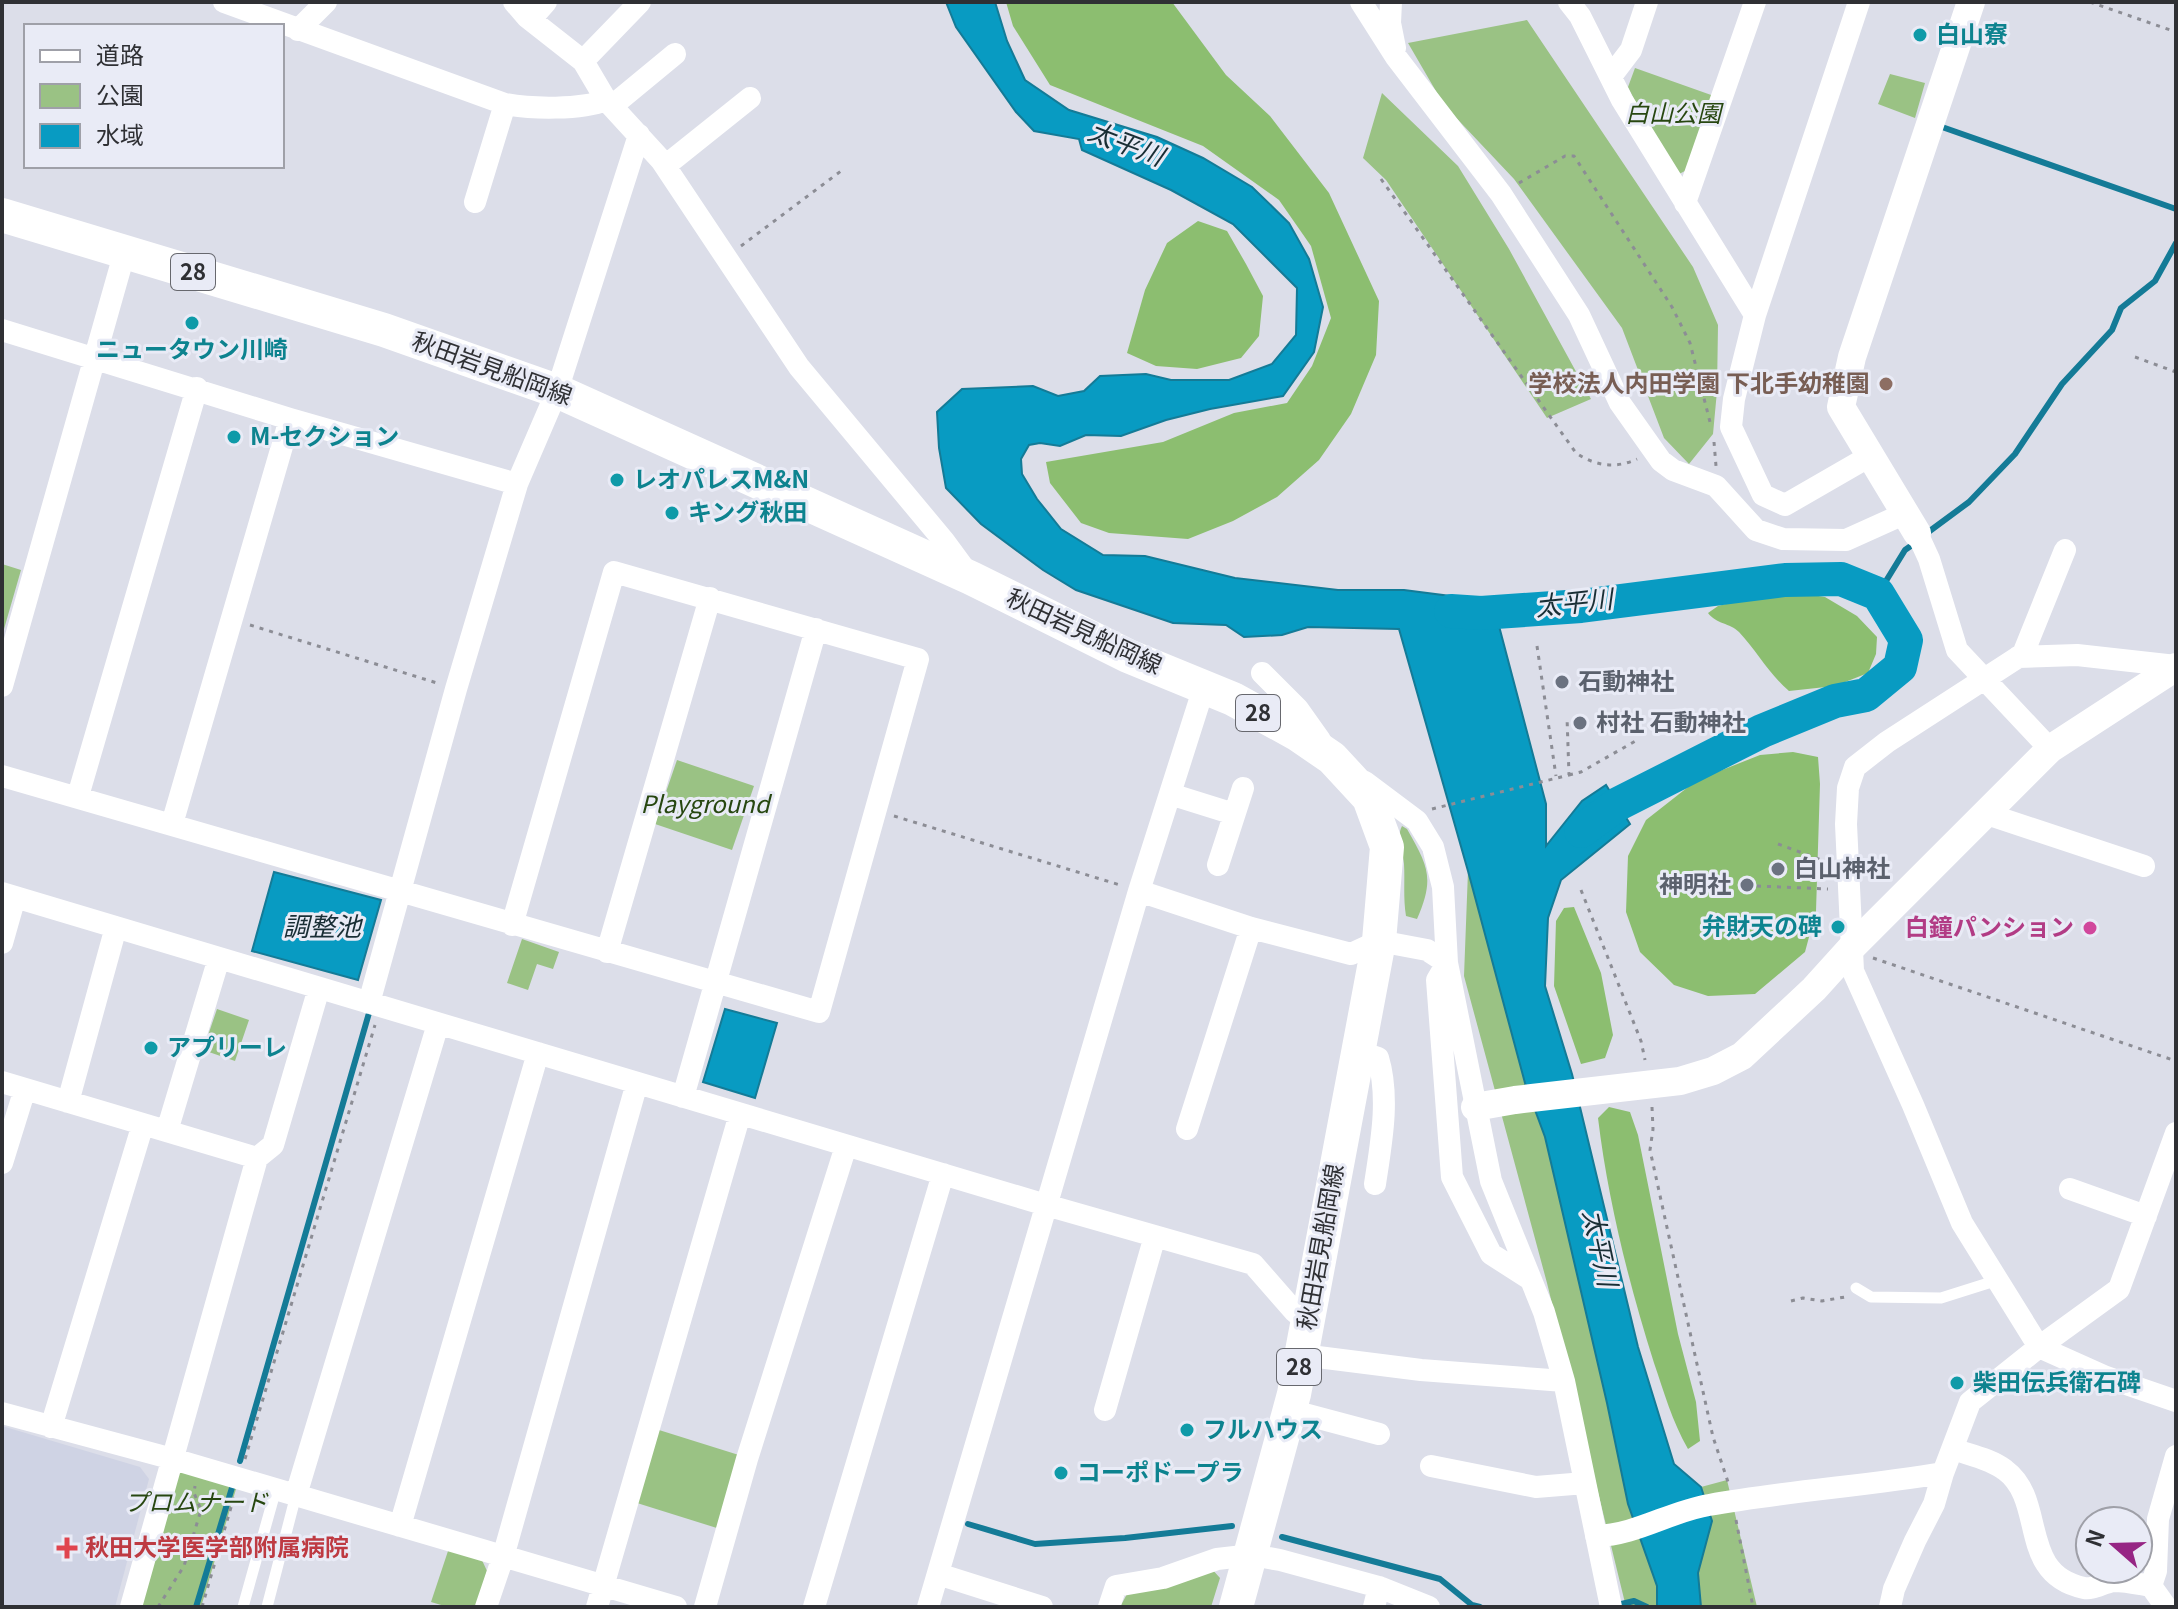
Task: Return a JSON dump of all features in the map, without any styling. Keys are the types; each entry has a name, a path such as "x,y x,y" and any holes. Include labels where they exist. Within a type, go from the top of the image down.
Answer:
{"main road":[{"name":"秋田岩見船岡線","path":"2,215 384,330 557,391 971,578 1128,656 1204,687 1284,727 1332,758 1369,798 1387,847 1379,941 1302,1355 1236,1607"}],"street":[{"path":"224,2 282,24"},
{"path":"298,30 326,2"},
{"path":"514,2 539,10 583,61 609,103 665,166 799,367 944,541 971,578"},
{"path":"583,61 640,2"},
{"path":"1361,2 1396,57 1501,194 1579,315 1620,403 1661,461 1673,470 1716,486 1756,530 1783,539 1846,540 1916,531"},
{"path":"1391,2 1390,23 1396,57"},
{"path":"1569,2 1612,75 1622,100 1755,315"},
{"path":"1612,75 1631,50 1647,2"},
{"path":"1685,203 1755,2"},
{"path":"1859,2 1755,315 1734,399 1731,427 1763,495 1785,505 1870,456"},
{"path":"1971,2 1852,357 1841,407 1916,531 1957,650 2050,749"},
{"path":"284,25 505,104 523,107 609,103 675,54"},
{"path":"665,166 750,98"},
{"path":"475,202 505,104"},
{"path":"375,1005 400,893 517,484 557,391 639,135"},
{"path":"2,686 125,251"},
{"path":"2,330 290,419 517,484"},
{"path":"78,796 197,388"},
{"path":"172,824 290,419"},
{"path":"2065,550 2023,654 1855,767 1848,788 1847,880 1853,971 1962,1223 2039,1347 2106,1377 2176,1401"},
{"path":"2,776 400,893 512,925 607,952 715,983 819,1012 918,659 614,572 512,925"},
{"path":"607,952 710,598"},
{"path":"683,1097 816,629"},
{"path":"2018,657 2077,655 2176,666"},
{"path":"1475,1107 1680,1081 1713,1071 1742,1056 1814,989 2050,749 2176,666"},
{"path":"1262,673 1392,802"},
{"path":"928,1607 1139,891 1204,687"},
{"path":"1298,709 1332,758 1417,821 1433,847 1443,887 1447,963 1491,1181 1544,1312 1564,1381 1585,1483 1605,1535 1610,1602"},
{"path":"1218,865 1243,788"},
{"path":"1170,794 1234,814"},
{"path":"1987,814 2144,866"},
{"path":"1139,891 1251,928 1351,954 1379,941 1427,950 1447,963"},
{"path":"2,943 8,895 846,1146 1253,1264 1295,1312 1310,1315"},
{"path":"68,1102 116,927"},
{"path":"1187,1129 1251,928"},
{"path":"167,1131 219,958"},
{"path":"1447,963 1437,980 1452,1177 1491,1254 1530,1279"},
{"path":"131,1607 257,1158 273,1145 319,988"},
{"path":"286,1492 438,1024"},
{"path":"1357,1051 1378,1058 1382,1073 1383,1130 1375,1184"},
{"path":"400,1526 538,1053"},
{"path":"2,1082 257,1158"},
{"path":"486,1607 503,1557 637,1083"},
{"path":"2,1163 25,1089"},
{"path":"600,1596 740,1114"},
{"path":"51,1427 143,1124"},
{"path":"1893,1606 1894,1589 1934,1504 1970,1402 2119,1289 2176,1133"},
{"path":"705,1607 747,1459 846,1146"},
{"path":"814,1607 943,1174"},
{"path":"2070,1189 2146,1216"},
{"path":"1105,1410 1155,1236"},
{"path":"1302,1355 1390,1367 1564,1381"},
{"path":"1289,1410 1379,1434"},
{"path":"2,1413 173,1459 503,1557 600,1596 676,1607"},
{"path":"1953,1449 2007,1471 2023,1493 2039,1551 2048,1568 2061,1579 2087,1589 2110,1581 2151,1586 2166,1607"},
{"path":"2151,1586 2156,1571 2158,1519 2176,1456"},
{"path":"1431,1466 1536,1487 1585,1483"},
{"path":"1605,1535 1707,1505 1943,1473"},
{"path":"1109,1607 1116,1586 1163,1578 1217,1559 1252,1555 1280,1560 1376,1597 1429,1607"},
{"path":"938,1574 1042,1607"}],"lane":[{"path":"1860,1291 1871,1297 1941,1298 1999,1280"},
{"path":"243,1607 286,1492"},
{"path":"267,1607 286,1492"}],"path":[{"path":"2090,2 2176,32"},
{"path":"1501,194 1565,156 1574,156 1672,307 1690,343 1710,425"},
{"path":"725,258 845,168"},
{"path":"1381,179 1576,453 1589,462 1623,466 1641,456 1649,444"},
{"path":"2135,357 2176,372"},
{"path":"1713,437 1716,486"},
{"path":"232,619 456,689"},
{"path":"1537,646 1556,776"},
{"path":"1567,717 1569,775"},
{"path":"1426,811 1581,772 1639,739"},
{"path":"875,810 1139,891"},
{"path":"1778,844 1847,880"},
{"path":"1757,886 1847,880"},
{"path":"1581,890 1641,1041 1641,1084 1653,1129 1650,1150 1713,1437 1724,1465 1753,1607"},
{"path":"1852,947 1866,956 1918,975 1977,992 2176,1061"},
{"path":"202,1607 375,1005"},
{"path":"1791,1301 1803,1298 1822,1301 1860,1291"},
{"path":"158,1607 184,1566 201,1510 194,1493 196,1466"}],"shaded area":[{"name":"秋田大学医学部附属病院","path":"2,1426 140,1467 149,1479 115,1607 2,1607"}],"green space":[{"path":"1006,2 1172,2 1226,75 1270,116 1329,193 1379,301 1376,355 1351,414 1319,460 1277,497 1233,521 1188,539 1109,533 1081,523 1050,483 1046,462 1163,442 1234,413 1287,403 1312,366 1331,318 1311,246 1279,200 1203,146 1050,85 1013,26"},
{"path":"1527,20 1693,267 1718,325 1713,434 1689,464 1664,438 1622,328 1514,179 1444,105 1408,43"},
{"name":"白山公園","path":"1635,68 1714,96 1687,170 1673,177 1628,87"},
{"path":"1890,74 1925,83 1915,118 1878,104"},
{"path":"1382,93 1458,166 1509,249 1591,399 1547,418 1386,180 1363,158"},
{"path":"1198,221 1227,231 1263,296 1259,336 1241,358 1197,369 1156,366 1127,353 1145,290 1167,243"},
{"path":"2,564 21,570 2,636"},
{"path":"1780,590 1825,597 1857,616 1877,637 1876,654 1868,673 1835,686 1789,691 1739,632 1708,613 1718,606"},
{"path":"1793,752 1818,757 1820,784 1816,911 1805,952 1755,994 1708,996 1674,985 1640,952 1626,912 1628,856 1646,820 1697,780 1760,755"},
{"name":"Playground","path":"677,760 754,786 732,850 655,824"},
{"path":"1402,826 1407,829 1427,872 1426,893 1417,919 1406,916 1400,839"},
{"path":"1468,871 1525,1083 1545,1137 1628,1504 1657,1587 1657,1607 1626,1607 1547,1283 1464,976"},
{"path":"1574,907 1601,973 1613,1035 1605,1058 1581,1064 1554,986 1556,921 1564,908"},
{"path":"522,939 559,952 553,969 537,964 528,990 507,983"},
{"path":"217,1009 249,1020 235,1061 203,1050"},
{"path":"1609,1107 1630,1112 1638,1135 1678,1334 1696,1402 1700,1441 1688,1449 1654,1363 1620,1242 1598,1118"},
{"path":"659,1430 742,1456 720,1529 637,1503"},
{"name":"プロムナード","path":"173,1459 239,1479 201,1607 130,1607"},
{"path":"1727,1480 1757,1607 1701,1607 1698,1573 1712,1521 1701,1487"},
{"path":"449,1548 481,1558 487,1571 476,1607 448,1607 431,1602"},
{"path":"1211,1568 1220,1578 1211,1607 1120,1607 1127,1594"}],"water":[{"path":"946,2 995,2 1007,41 1025,80 1069,110 1157,137 1203,158 1252,187 1289,223 1309,259 1323,307 1314,352 1283,396 1210,409 1121,436 1086,435 1060,446 1029,445 1021,459 1022,474 1061,529 1103,555 1145,556 1235,578 1338,590 1404,590 1497,602 1499,626 1546,804 1546,846 1582,801 1606,785 1630,824 1561,880 1548,918 1545,986 1572,1074 1638,1347 1674,1464 1701,1487 1712,1521 1698,1573 1701,1607 1657,1607 1657,1586 1628,1504 1545,1137 1525,1083 1399,629 1308,627 1282,635 1244,637 1226,625 1173,623 1076,590 1043,570 981,524 946,488 937,412 962,389 1033,386 1058,396 1084,391 1100,376 1146,374 1171,380 1229,380 1272,364 1296,335 1297,288 1233,224 1171,190 1082,150 1079,139 1034,131 1016,112 956,27"},
{"name":"調整池","path":"274,872 381,900 358,980 252,951"},
{"path":"725,1009 777,1023 755,1098 703,1082"}],"waterway":[{"path":"1942,127 2176,209"},
{"path":"1927,533 1969,502 2015,454 2062,384 2112,330 2121,308 2155,281 2176,243"},
{"path":"1878,594 1905,550 1915,543"},
{"name":"太平川","path":"1451,611 1481,613 1581,606 1785,580 1841,579 1878,594 1906,640 1900,667 1866,695 1835,701 1762,731 1618,804 1581,831"},
{"path":"240,1461 369,1013"},
{"path":"196,1607 234,1481"},
{"path":"968,1524 1035,1544 1232,1526"},
{"path":"1282,1537 1440,1579 1472,1605 1480,1607"},
{"path":"1613,1606 1634,1601 1647,1607"}],"place":[{"name":"白山寮","path":"1920,35"},
{"name":"ニュータウン川崎","path":"192,323"},
{"name":"学校法人内田学園 下北手幼稚園","path":"1886,384"},
{"name":"M-セクション","path":"234,437"},
{"name":"レオパレスM&N","path":"617,480"},
{"name":"キング秋田","path":"672,513"},
{"name":"石動神社","path":"1562,682"},
{"name":"村社 石動神社","path":"1580,723"},
{"name":"白山神社","path":"1778,869"},
{"name":"神明社","path":"1747,885"},
{"name":"弁財天の碑","path":"1838,927"},
{"name":"白鐘パンション","path":"2090,928"},
{"name":"アプリーレ","path":"151,1048"},
{"name":"柴田伝兵衛石碑","path":"1957,1383"},
{"name":"フルハウス","path":"1187,1430"},
{"name":"コーポドープラ","path":"1061,1473"},
{"name":"秋田大学医学部附属病院","path":"67,1548"}]}
